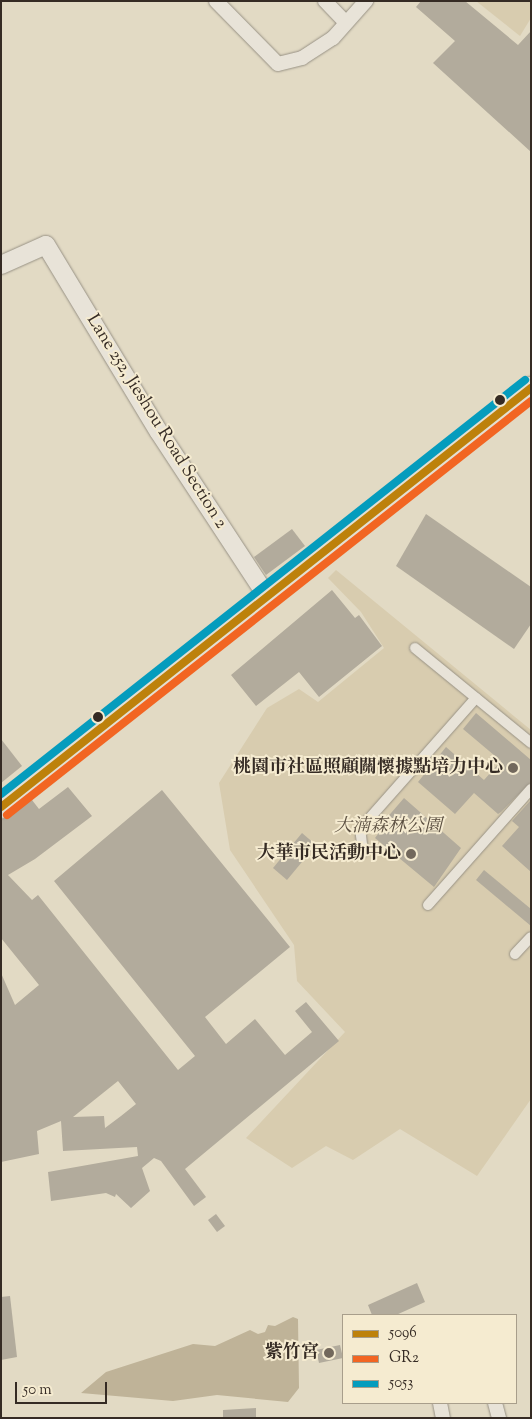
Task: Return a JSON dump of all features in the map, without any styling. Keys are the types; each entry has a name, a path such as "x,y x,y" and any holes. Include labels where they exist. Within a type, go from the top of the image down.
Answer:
{"main road":[{"path":"1,807 268,598 531,388"}],"street":[{"path":"216,1 278,64 302,58 333,38 366,1"},
{"path":"325,1 346,23"},
{"name":"Lane 252, Jieshou Road Section 2","path":"1,265 46,245 159,432 268,598"},
{"path":"415,648 531,743"},
{"path":"363,852 360,829 476,698"},
{"path":"428,905 531,789"},
{"path":"515,954 531,937"},
{"path":"440,1404 443,1418"},
{"path":"496,1404 499,1418"}],"green space":[{"path":"476,1 531,1 531,18 520,36"},
{"name":"大湳森林公園","path":"336,570 531,730 531,1099 477,1176 400,1129 353,1160 326,1146 292,1168 246,1138 345,1032 297,981 294,945 230,850 219,783 267,708 299,689 318,702 384,648 361,612 328,578"}],"shaded area":[{"path":"293,1317 298,1319 299,1388 288,1402 217,1395 173,1401 81,1393 106,1372 193,1344 215,1346 250,1330 258,1334 265,1332 268,1325 275,1326"}],"building":[{"path":"421,1 465,1 518,45 531,31 531,152 433,63 455,41 416,7"},
{"path":"426,514 531,587 531,624 514,649 396,566"},
{"path":"292,529 305,546 266,575 254,557"},
{"path":"332,590 355,618 359,615 382,646 319,697 299,672 256,706 231,675"},
{"name":"桃園市社區照顧關懷據點培力中心","path":"476,713 531,760 531,782 498,814 474,793 455,814 418,782 446,747 484,780 501,761 463,729"},
{"path":"1,739 22,766 1,783"},
{"path":"68,787 92,816 35,859 8,875 32,900 38,895 178,1070 195,1056 54,881 162,790 290,947 205,1017 226,1044 255,1019 285,1055 312,1032 295,1011 306,1002 339,1041 185,1169 206,1197 194,1206 161,1161 154,1158 142,1168 150,1191 131,1208 116,1194 115,1197 106,1193 51,1201 48,1172 138,1156 137,1147 63,1151 61,1121 37,1131 39,1154 1,1162 1,973 15,1005 39,985 1,938 1,820 32,800 39,809","holes":["118,1081 136,1104 105,1128 104,1116 73,1117"]},
{"path":"404,798 461,848 434,887 375,838 381,830 374,825 381,817 385,820"},
{"path":"531,800 531,872 502,846 519,827 512,821"},
{"path":"302,833 316,845 287,880 273,868"},
{"path":"484,870 531,909 531,926 476,880"},
{"path":"216,1214 225,1226 217,1232 208,1220"},
{"path":"417,1283 425,1302 398,1314 372,1314 368,1305"},
{"path":"10,1296 17,1357 1,1360 1,1297"},
{"name":"紫竹宮","path":"340,1345 342,1358 319,1363 316,1350"},
{"path":"256,1408 256,1418 223,1418 223,1410"}],"transit line":[{"name":"5053","path":"1,794 525,380"},
{"name":"5096","path":"1,807 531,388"},
{"name":"GR2","path":"7,815 531,401"}],"place":[{"name":"桃園市社區照顧關懷據點培力中心","path":"513,768"},
{"name":"大華市民活動中心","path":"411,854"},
{"name":"紫竹宮","path":"329,1353"}]}
